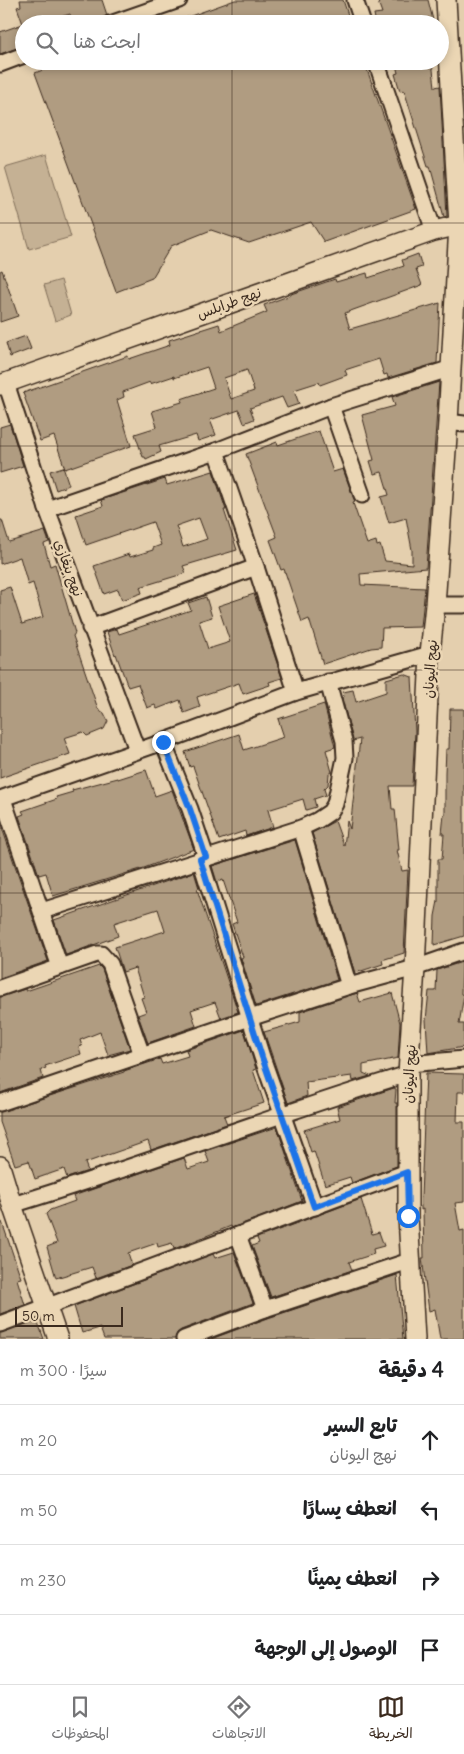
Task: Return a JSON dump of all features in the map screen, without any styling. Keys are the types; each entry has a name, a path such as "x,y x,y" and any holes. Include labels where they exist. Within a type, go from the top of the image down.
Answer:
{"street":[{"path":"136,15 179,0"},
{"path":"355,0 360,15"},
{"name":"نهج اليونان","path":"446,0 447,15"},
{"name":"نهج اليونان","path":"415,1339 409,1261 407,1172 409,1069 430,654 456,423 452,368 461,215 449,43"},
{"path":"0,64 15,58"},
{"path":"379,70 434,231"},
{"name":"نهج طرابلس","path":"3,384 434,231 461,215"},
{"path":"47,508 216,451 331,406 452,368"},
{"name":"نهج بنغازي","path":"3,384 90,628 137,750"},
{"path":"331,406 362,495"},
{"path":"216,451 296,692"},
{"path":"90,628 256,567"},
{"path":"435,605 464,605"},
{"path":"60,967 42,911 1,799 163,742 296,692 430,654"},
{"path":"42,911 301,828 330,812 335,804 345,758 344,741 328,682"},
{"path":"163,742 190,809 250,1018 314,1207"},
{"path":"301,828 349,986"},
{"path":"0,1103 250,1018 349,986 415,968 464,951"},
{"path":"0,988 101,954 110,964 142,1055"},
{"path":"12,1205 55,1192 409,1069 464,1059"},
{"path":"0,1166 58,1339"},
{"path":"0,1324 407,1172"},
{"path":"238,1235 265,1309"},
{"path":"184,1339 222,1332 265,1309 409,1261"}],"shaded area":[{"path":"46,155 71,237 29,249 5,167"},
{"path":"61,280 71,315 55,321 44,285"}],"building":[{"path":"20,0 102,0 107,15 20,15 17,7 21,6"},
{"path":"235,0 343,0 348,15 193,15"},
{"path":"385,0 428,0 432,15 374,15 382,13 378,2"},
{"path":"15,27 15,49 0,54 0,32"},
{"path":"43,70 367,70 416,209 324,242 311,222 249,243 211,230 171,246 152,278 116,292 35,73"},
{"path":"397,70 433,70 435,87 440,86 447,216 444,217 430,166 428,166 404,90 400,91 395,74 398,73"},
{"path":"418,254 422,267 416,269 422,285 345,313 350,329 440,303 437,363 388,378 387,374 384,375 379,359 345,370 347,375 320,385 319,382 294,390 299,404 287,408 282,397 250,408 254,419 244,423 239,410 210,420 216,435 198,441 196,435 159,446 161,452 146,459 143,457 135,434 157,427 152,411 182,402 181,399 214,388 207,367 174,378 174,376 150,384 150,382 123,392 124,397 117,400 131,446 65,469 54,436 40,441 23,393 128,356 129,359 170,345 169,340 219,324 221,331 267,312 264,305 291,294 335,279 336,282 367,273 368,278 404,266 402,260","holes":["247,370 254,391 231,399 224,378"]},
{"path":"2,270 18,316 0,322 0,271"},
{"path":"26,336 31,349 10,357 6,343"},
{"path":"439,382 426,568 360,574 361,585 425,588 421,627 382,628 381,647 371,648 323,664 309,619 302,622 284,569 281,570 270,540 277,537 246,454 277,442 278,445 319,431 333,472 343,469 367,544 376,541 377,546 380,545 385,561 412,564 412,550 406,518 389,523 381,497 389,495 382,472 374,474 370,461 374,460 362,415 395,406 392,397"},
{"path":"10,424 23,466 0,473 0,427"},
{"path":"63,467 69,485 56,490 50,471"},
{"path":"213,471 237,550 183,566 186,573 140,587 142,593 122,600 118,589 104,594 94,566 129,554 130,557 153,550 153,548 161,545 153,522 86,545 76,515 103,506 101,500 165,479 167,485","holes":["199,518 207,539 183,547 176,526"]},
{"path":"0,520 2,520 9,542 45,531 49,542 44,544 50,566 55,564 75,633 73,636 98,709 104,713 108,721 104,729 87,736 83,732 64,738 70,754 0,778 0,590 10,587 22,624 43,617 33,583 28,585 20,557 0,564"},
{"path":"254,594 282,678 269,682 270,685 243,694 239,683 197,697 200,707 184,713 180,700 157,709 155,705 147,708 138,684 128,687 107,632 117,629 119,634 191,610 188,603 206,597 212,617 199,621 208,649 230,642 218,606"},
{"path":"404,674 412,677 415,732 412,786 390,786 392,809 395,809 399,850 397,850 402,871 408,870 404,953 382,960 383,964 355,973 312,833 335,821 344,846 347,821 350,829 360,739 353,741 342,698 344,697 343,692 353,690 356,702 386,692 386,679"},
{"path":"324,704 335,747 326,750 332,772 329,774 328,785 324,789 326,795 314,799 316,807 306,810 303,799 268,810 273,827 246,836 245,831 219,840 193,766 190,767 185,752 239,734 244,750 284,737 278,719"},
{"path":"450,709 464,709 464,936 434,945 435,916 438,901 438,859 442,859 444,834 442,834 445,814 446,749 449,749"},
{"path":"146,770 155,796 172,790 194,849 144,868 53,896 46,873 39,875 19,816 24,814 22,811 57,799 56,797 73,792 72,790"},
{"path":"0,822 48,961 0,978"},
{"path":"295,840 337,980 256,1006 232,924 237,922 223,880 217,882 212,866"},
{"path":"194,872 199,888 197,889 238,1012 221,1018 215,1002 191,1010 196,1026 148,1043 138,1015 146,1012 141,998 144,997 135,968 123,972 115,947 165,931 158,909 114,923 118,936 66,955 54,920"},
{"path":"462,962 461,994 464,995 459,1024 464,1024 464,1047 428,1053 426,1020 429,991 436,991 437,970"},
{"path":"99,966 102,969 130,1049 108,1055 100,1032 80,1040 82,1046 79,1047 81,1054 45,1066 46,1068 41,1070 43,1078 0,1093 0,997 25,989 26,991"},
{"path":"357,993 360,1002 392,993 400,1023 398,1058 363,1065 363,1073 370,1076 353,1081 352,1076 306,1082 307,1096 288,1103 264,1032 300,1022 300,1012"},
{"path":"244,1030 256,1069 253,1070 264,1103 224,1116 227,1124 151,1150 148,1141 85,1163 88,1171 67,1178 64,1169 35,1179 29,1161 15,1165 0,1122 0,1112 160,1059 162,1064 188,1056 186,1050"},
{"path":"426,1073 464,1074 464,1092 458,1092 457,1122 464,1122 464,1202 455,1203 460,1231 464,1230 464,1339 440,1339 435,1309 429,1311 422,1258 424,1258 423,1209 421,1210"},
{"path":"394,1088 396,1089 395,1103 397,1103 397,1166 352,1183 350,1177 325,1185 314,1151 311,1152 304,1130 340,1119 337,1107"},
{"path":"277,1127 302,1201 232,1228 231,1226 174,1249 172,1243 158,1247 157,1243 128,1253 132,1265 96,1278 92,1267 56,1278 47,1247 57,1243 46,1214 50,1210 75,1201 73,1196 184,1158 188,1169 209,1162 205,1151"},
{"path":"361,1199 372,1234 379,1232 384,1246 373,1249 374,1254 349,1262 352,1270 271,1297 252,1246 259,1243 257,1238"},
{"path":"0,1222 2,1222 21,1278 17,1279 25,1305 0,1314"},
{"path":"234,1252 253,1303 181,1330 177,1333 175,1339 104,1339 100,1328 82,1333 74,1306 213,1254 215,1258"},
{"path":"397,1275 403,1339 211,1339 268,1318"},
{"path":"37,1320 44,1339 0,1339 0,1333"}],"route":[{"path":"163,742 190,809 206,857 200,859 262,1057 314,1207 407,1172 408,1216"}]}
